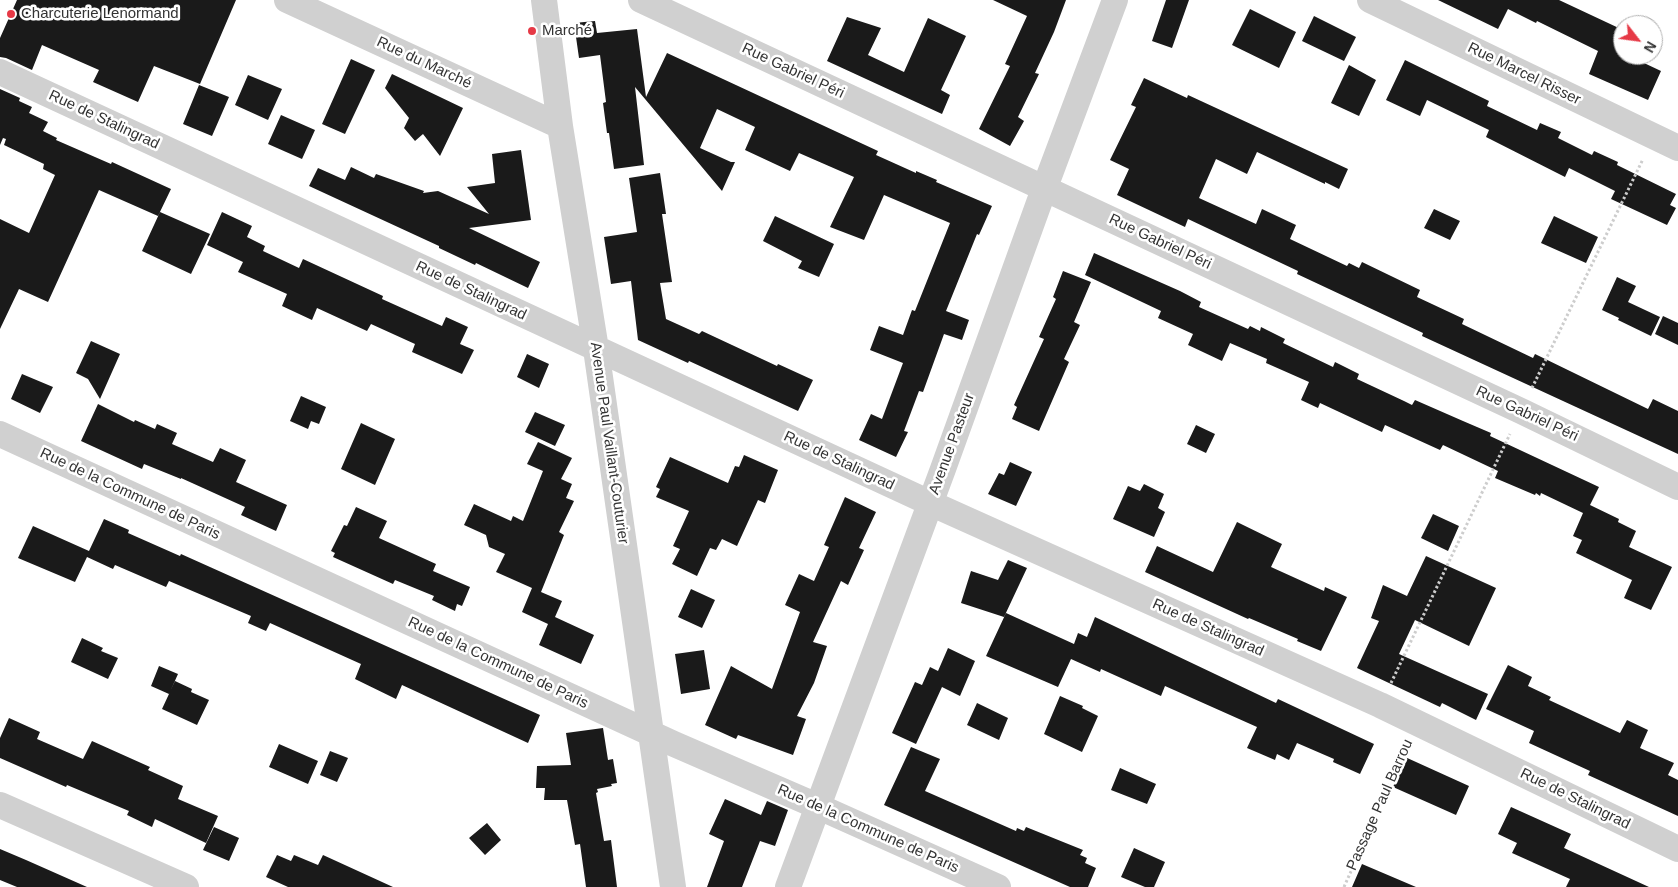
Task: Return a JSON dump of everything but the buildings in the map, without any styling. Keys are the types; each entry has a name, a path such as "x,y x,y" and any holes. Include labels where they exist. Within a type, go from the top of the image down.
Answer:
{"street":[{"name":"Rue du Marché","path":"287,0 560,126"},
{"name":"Avenue Paul Vaillant-Couturier","path":"544,0 560,126 596,349 673,887"},
{"name":"Rue Gabriel Péri","path":"641,0 1521,411 1678,487"},
{"name":"Avenue Pasteur","path":"788,887 1115,0"},
{"name":"Rue Marcel Risser","path":"1370,0 1678,148"},
{"name":"Rue de Stalingrad","path":"0,72 930,503 1380,705 1678,849"},
{"name":"Rue de la Commune de Paris","path":"0,434 650,733 998,887"},
{"path":"0,805 186,887"}],"path":[{"name":"Passage Paul Barrou","path":"1344,887 1416,724"}],"place":[{"name":"Charcuterie Lenormand","path":"11,14"},
{"name":"Marché","path":"532,31"}]}
